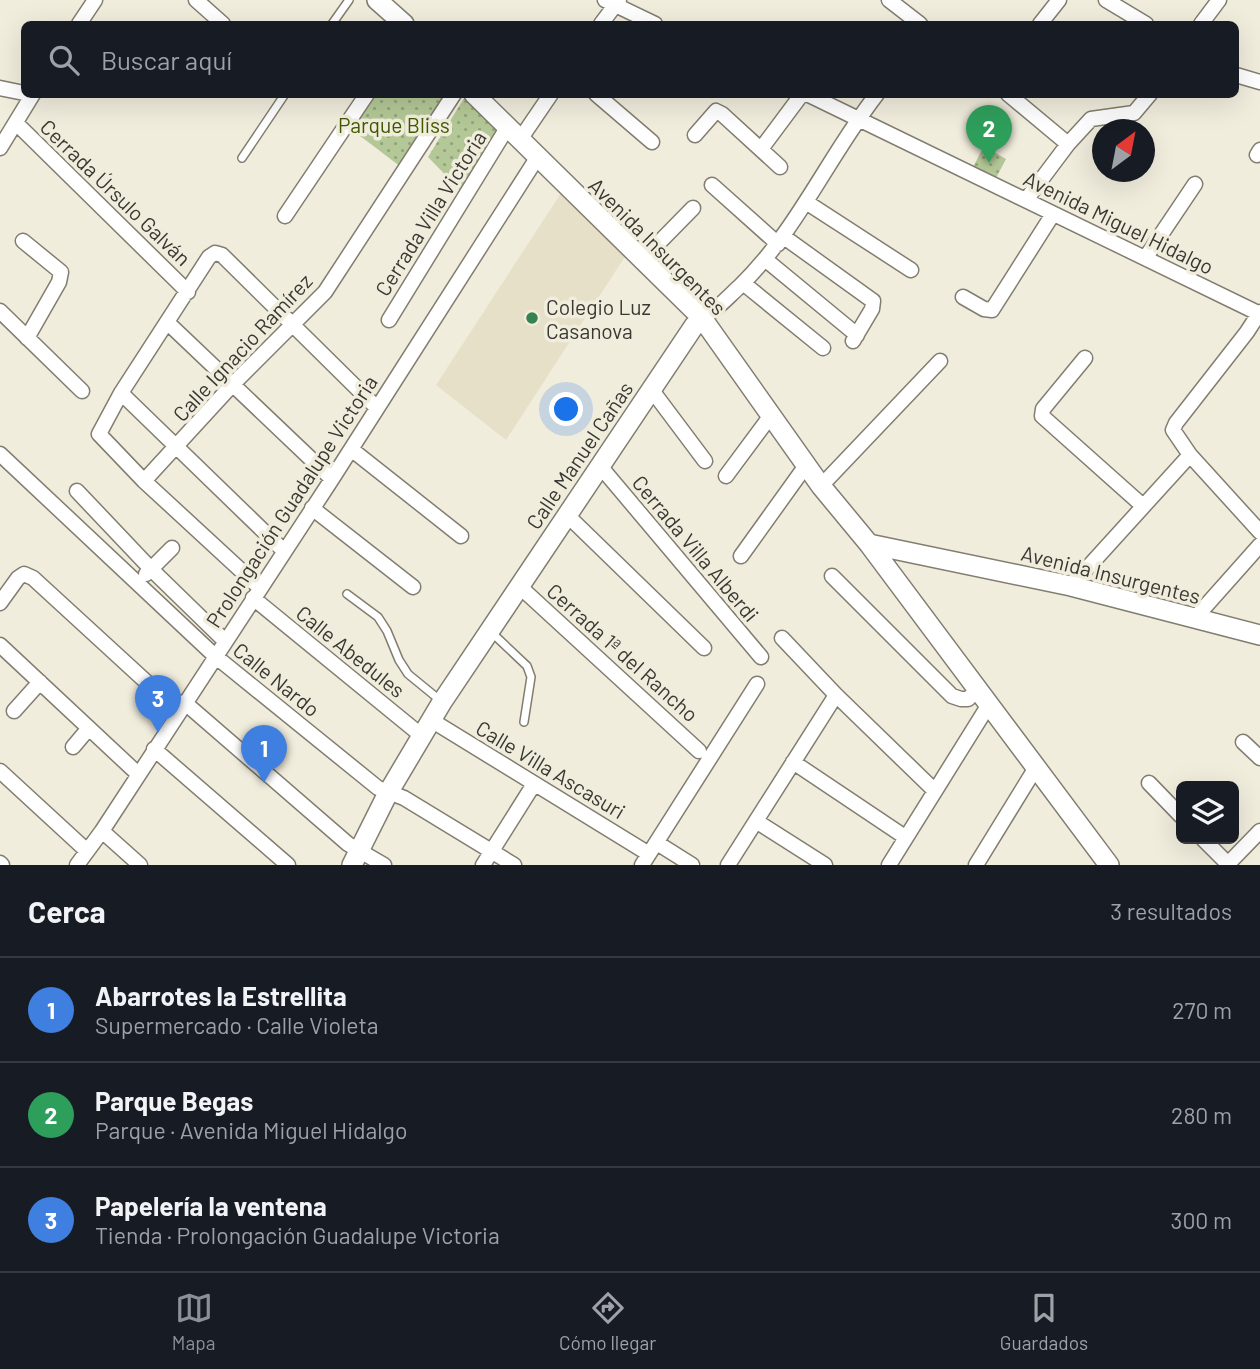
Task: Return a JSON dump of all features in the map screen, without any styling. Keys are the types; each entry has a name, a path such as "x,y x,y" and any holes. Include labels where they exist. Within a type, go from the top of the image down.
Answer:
{"street":[{"path":"81,21 95,0"},
{"path":"196,0 220,21"},
{"path":"377,0 401,21"},
{"path":"889,0 916,21"},
{"path":"1042,21 1059,0"},
{"path":"1106,0 1141,21"},
{"path":"1202,21 1219,0"},
{"path":"603,21 613,2 649,21"},
{"path":"1239,76 1260,82"},
{"path":"0,88 21,92"},
{"path":"0,148 30,98"},
{"path":"285,216 363,98"},
{"name":"Calle Ignacio Ramírez","path":"144,481 233,384 324,292 451,98"},
{"name":"Avenida Insurgentes","path":"478,98 702,318 821,485 869,544 1109,865"},
{"name":"Cerrada Villa Victoria","path":"388,320 513,134 547,98"},
{"path":"601,98 652,142"},
{"path":"761,149 799,98"},
{"name":"Avenida Miguel Hidalgo","path":"816,98 1260,313"},
{"name":"Calle Manuel Cañas","path":"356,857 388,793 442,702 651,389 694,326 743,283 781,241 874,98"},
{"path":"1014,98 1069,144"},
{"path":"1026,200 1091,119 1134,113 1147,98"},
{"path":"695,135 716,111 780,167"},
{"name":"Cerrada Úrsulo Galván","path":"16,123 188,292"},
{"name":"Prolongación Guadalupe Victoria","path":"77,865 102,831 332,479 537,158"},
{"path":"1146,257 1195,184"},
{"path":"712,186 781,241 873,301 872,309 855,338 766,260"},
{"path":"806,202 911,270"},
{"path":"643,259 693,208"},
{"path":"963,296 984,309 992,310 1054,214"},
{"path":"23,241 61,272 59,282 27,338"},
{"path":"284,551 121,393 209,257 215,253 222,255 377,408"},
{"path":"743,283 823,348"},
{"path":"0,311 82,391"},
{"path":"1260,313 1176,422 1173,430 1190,455 1260,532"},
{"path":"168,323 332,479"},
{"path":"1085,358 1043,409 1042,416 1143,506"},
{"path":"821,485 940,361"},
{"path":"651,389 705,461"},
{"name":"Calle Abedules","path":"121,393 99,434 256,593 426,728"},
{"path":"726,476 772,414"},
{"path":"351,449 461,536"},
{"name":"Calle Nardo","path":"0,454 215,656 378,788 404,798 514,865"},
{"path":"1071,586 1190,455"},
{"path":"741,556 807,464"},
{"name":"Cerrada Villa Alberdi","path":"600,466 761,657"},
{"path":"77,491 151,569 225,641"},
{"path":"312,508 413,587"},
{"path":"567,515 704,648"},
{"name":"Avenida Insurgentes","path":"869,544 1071,586 1260,635"},
{"path":"1195,618 1260,545"},
{"path":"137,582 172,548"},
{"path":"0,603 18,578 24,574 33,578 181,707 348,844 356,857 384,865"},
{"path":"832,576 952,696 961,699 982,698"},
{"name":"Cerrada 1ª del Rancho","path":"518,585 699,751"},
{"path":"782,638 836,695 935,791"},
{"path":"0,645 138,774"},
{"path":"14,711 40,682"},
{"path":"649,854 757,684"},
{"path":"728,865 836,695"},
{"path":"888,865 935,791 982,698"},
{"path":"73,747 89,728"},
{"name":"Calle Villa Ascasuri","path":"426,728 534,784 649,854 692,865"},
{"path":"1243,742 1260,758"},
{"path":"154,749 288,865"},
{"path":"793,762 905,837"},
{"path":"976,865 1035,769"},
{"path":"0,771 87,851"},
{"path":"1149,783 1176,811"},
{"path":"483,865 534,784"},
{"path":"756,821 825,865"},
{"path":"102,831 140,865"},
{"path":"1208,844 1228,864 1260,831"}],"lane":[{"path":"334,21 349,0"},
{"path":"242,158 282,98"},
{"path":"347,594 378,617 408,674 442,702"},
{"path":"489,630 527,666 531,677 524,722"}],"shaded area":[{"name":"Colegio Luz Casanova","path":"563,190 628,252 506,440 436,385"}],"green space":[{"name":"Parque Bliss","path":"372,98 448,98 401,167 351,129"},
{"path":"464,98 469,98 506,132 465,195 428,157"},
{"path":"984,146 1006,159 996,178 973,167"}],"place":[{"name":"Parque Begas","path":"989,163"},
{"name":"Colegio Luz Casanova","path":"532,318"},
{"name":"Papelería la ventena","path":"158,733"},
{"name":"Abarrotes la Estrellita","path":"264,783"}]}
